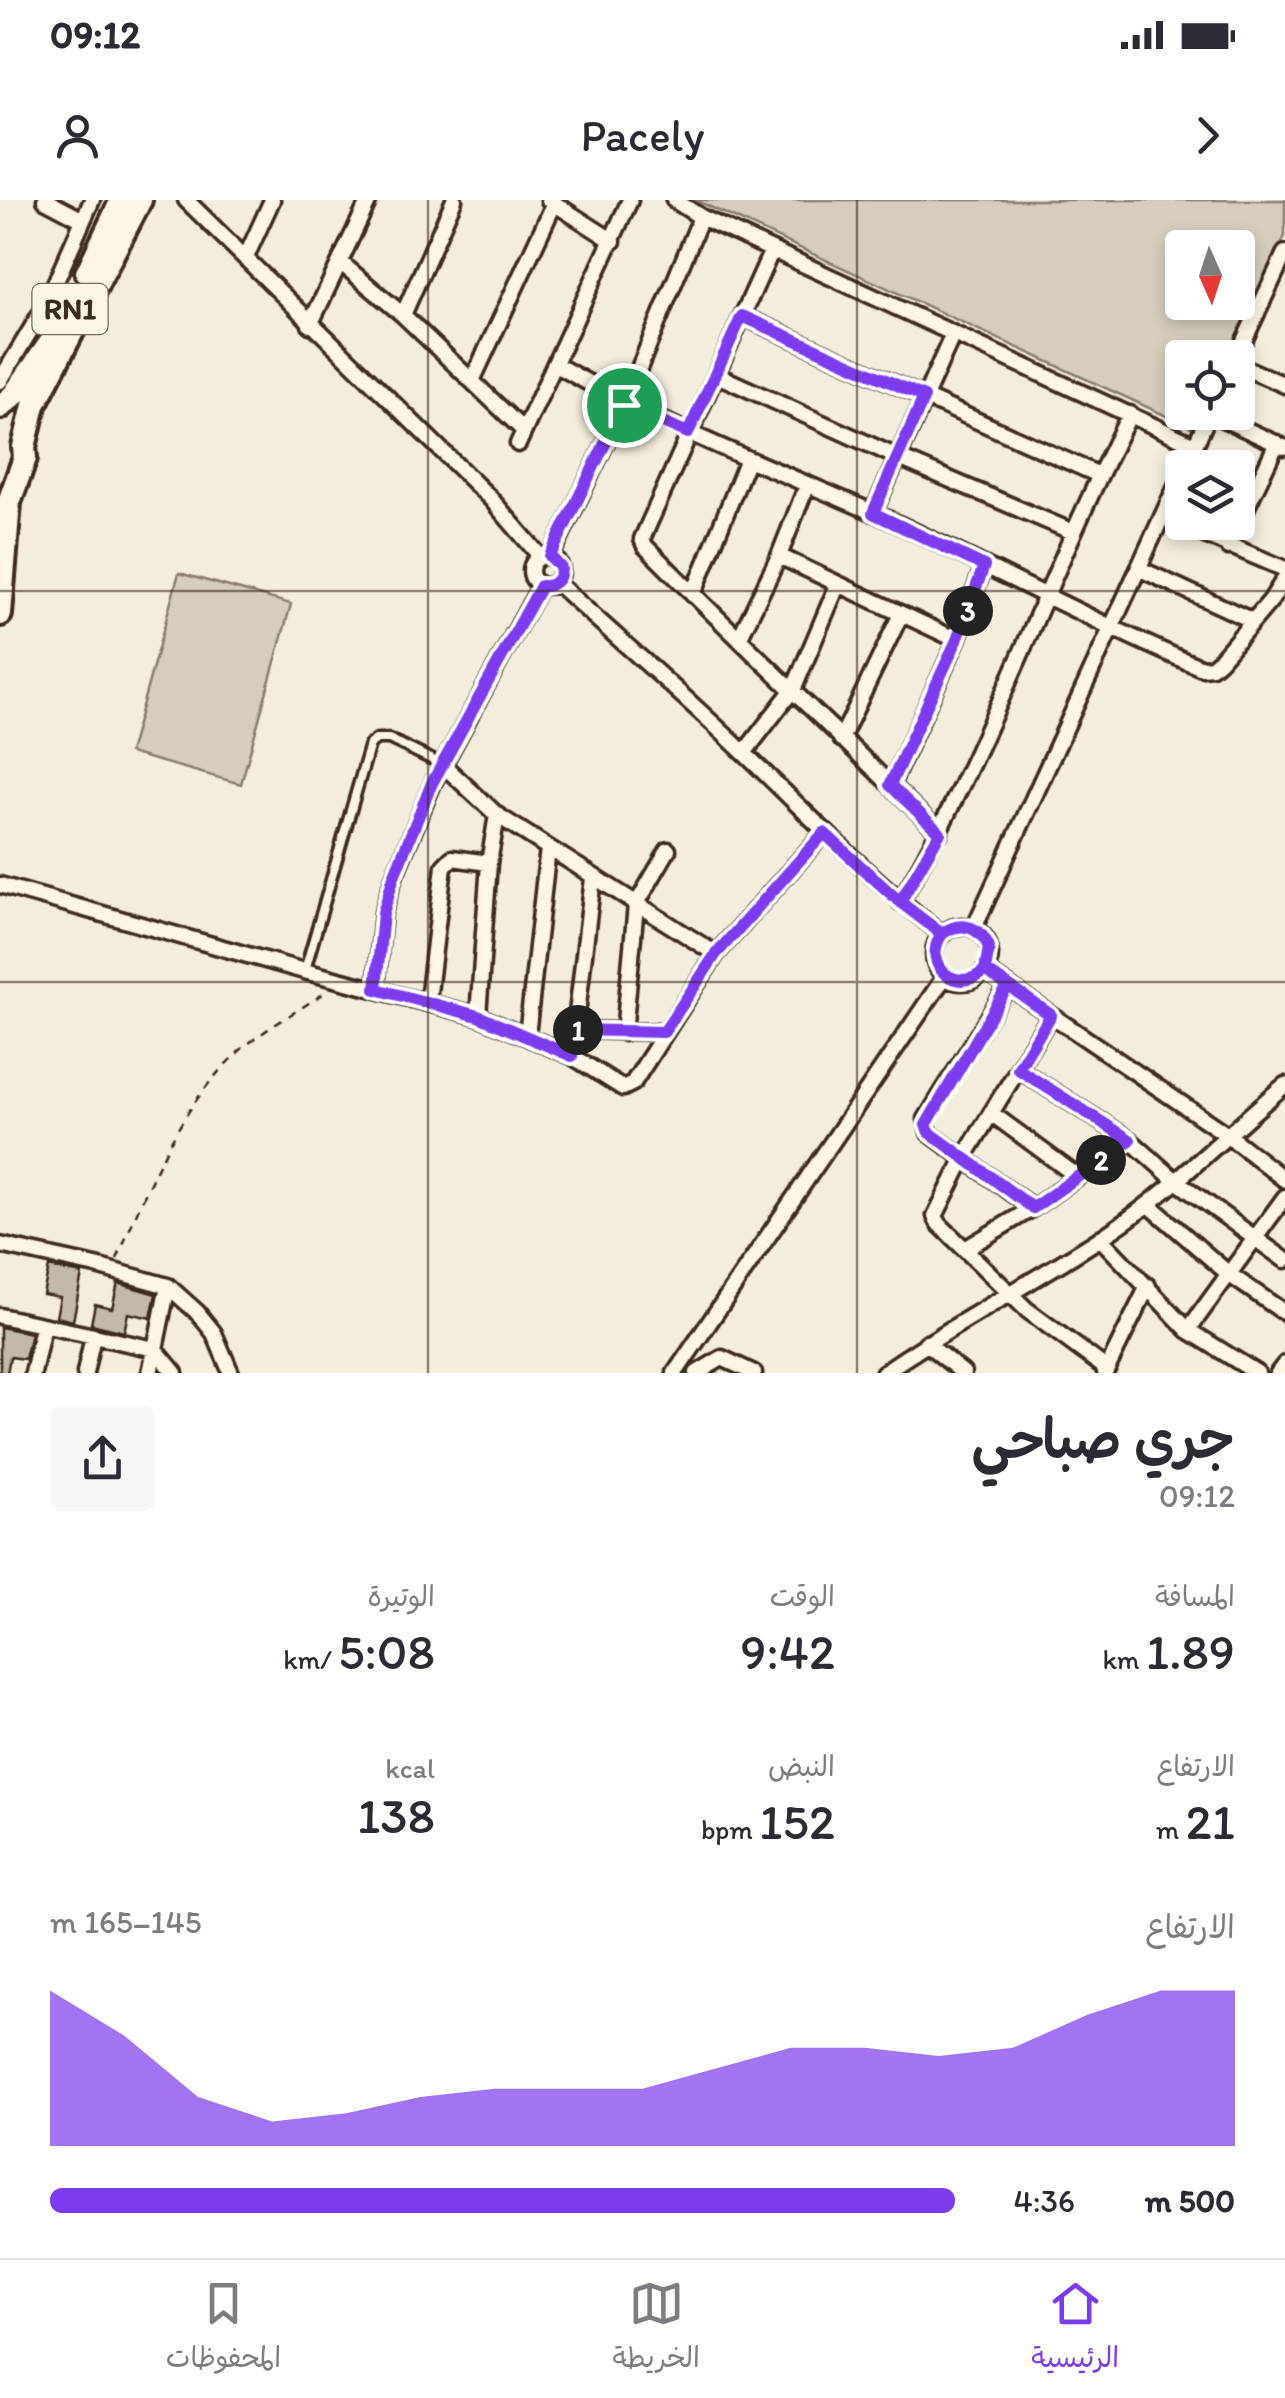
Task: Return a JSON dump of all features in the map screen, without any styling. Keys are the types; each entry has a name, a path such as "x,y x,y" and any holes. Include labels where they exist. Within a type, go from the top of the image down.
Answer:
{"main road":[{"name":"RN1","path":"0,407 37,365 63,322 122,200"},
{"name":"RN1","path":"0,614 7,482 25,458 24,447 41,389 140,200"},
{"path":"0,421 13,428 24,447"}],"street":[{"path":"45,200 83,220"},
{"path":"0,381 45,306 92,200"},
{"path":"186,200 561,568 443,765 418,815 388,895 379,934 376,989"},
{"path":"246,256 272,200"},
{"path":"310,325 369,200"},
{"path":"403,315 454,200"},
{"path":"340,262 403,315 472,382 521,438 630,200"},
{"path":"674,200 701,217 1195,445"},
{"path":"472,382 551,202 613,241"},
{"path":"701,217 624,405 545,556 532,563 530,574 548,584 744,753 824,833 900,902 942,934"},
{"path":"772,250 642,539 693,595 794,688 841,739 940,833"},
{"path":"1246,340 1285,253"},
{"path":"742,316 1099,474"},
{"path":"873,513 953,334"},
{"path":"555,364 624,405 873,513 1112,630 1202,668 1212,667 1254,621 1285,578"},
{"path":"1255,370 1285,385"},
{"path":"717,374 1073,532"},
{"path":"900,902 940,833 1099,474 1130,414"},
{"path":"1193,450 1202,430"},
{"path":"1228,547 1281,445 1248,430"},
{"path":"693,595 747,461"},
{"path":"739,639 779,556 806,485"},
{"path":"974,928 1165,513"},
{"path":"1163,517 1285,569"},
{"path":"779,556 957,640"},
{"path":"890,785 957,640 984,566"},
{"path":"1140,569 1254,621"},
{"path":"744,753 794,688 838,584"},
{"path":"841,739 901,614"},
{"path":"443,765 496,815 716,954"},
{"path":"478,1016 496,815"},
{"path":"0,884 478,1016 572,1056 614,1085 628,1087 716,954 824,833"},
{"path":"527,1036 548,848"},
{"path":"624,1032 636,905 668,850"},
{"path":"428,1002 444,866 452,858 489,863"},
{"path":"572,1056 593,878"},
{"path":"957,926 974,928 989,947 985,970 962,982 945,976 938,969 934,951 942,934 957,926"},
{"path":"985,970 1226,1134 1285,1180"},
{"path":"675,1373 945,976"},
{"path":"1008,986 926,1119 929,1132 1033,1208"},
{"path":"1051,1015 965,1156 935,1216 1010,1293 1106,1371 1148,1286"},
{"path":"576,1030 664,1032"},
{"path":"1018,1069 1130,1140 1175,1180 1285,1260"},
{"path":"883,1373 1148,1204 1285,1085"},
{"path":"991,1113 1078,1176"},
{"path":"964,1249 1033,1208 1130,1140"},
{"path":"1188,1330 1285,1198"},
{"path":"1148,1204 1230,1274 1285,1313"},
{"path":"1100,1238 1188,1330 1257,1373"},
{"path":"0,1245 168,1286 214,1333 231,1373"},
{"path":"150,1373 168,1286"},
{"path":"0,1316 155,1349 175,1373"},
{"path":"33,1373 42,1327"},
{"path":"85,1373 93,1336"},
{"path":"926,1343 963,1373"},
{"path":"697,1373 727,1358 754,1373"},
{"path":"1278,1373 1285,1364"}],"lane":[{"path":"304,971 370,744 377,738 390,739 443,765"}],"path":[{"path":"113,1270 152,1177 208,1085 235,1055 343,981"}],"shaded area":[{"path":"695,200 1285,200 1285,236 1255,300 1255,230 1165,230 1165,320 1245,320 1236,340 1165,340 1165,415"},
{"path":"179,573 291,604 241,784 129,753"}],"building":[{"path":"49,1267 82,1274 73,1321 56,1317 60,1297 43,1294"},
{"path":"118,1283 156,1294 151,1318 128,1313 124,1332 91,1324 95,1304 112,1308"},
{"path":"0,1327 31,1333 25,1359 10,1357 7,1373 0,1373"}],"route":[{"path":"624,405 550,556 559,562 559,578 552,585 541,586 418,815 383,913 376,989 478,1016 572,1056 576,1030 664,1032 716,954 824,833 900,902 942,934 966,926 986,939 990,955 985,970 1051,1015 1018,1069 1130,1140 1033,1208 929,1132 926,1125 926,1119 1008,986 985,970 962,982 945,976 938,969 934,951 942,934 900,902 940,833 890,785 957,640 984,566 873,513 924,397 742,316 688,433 624,405"}]}
